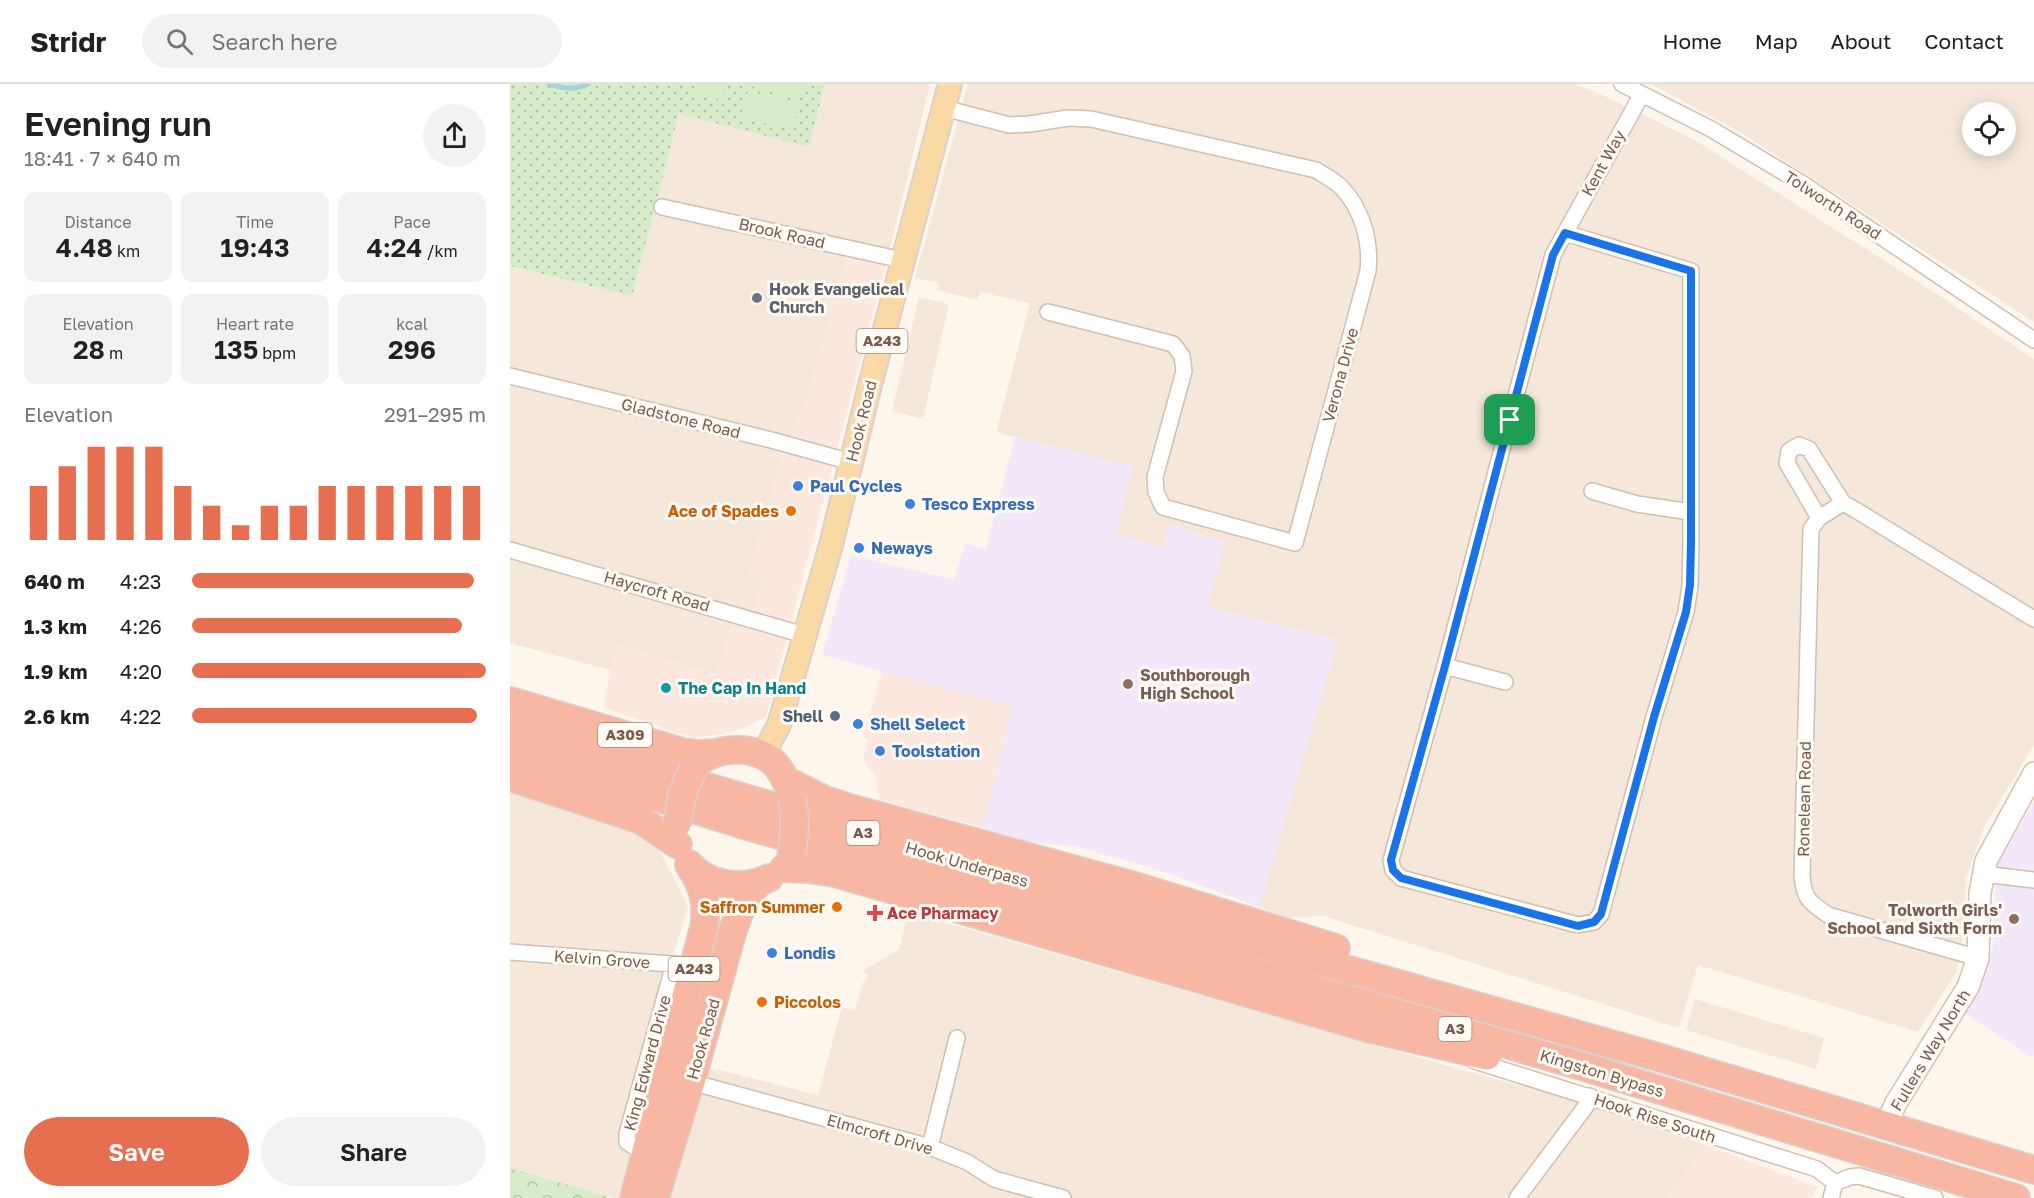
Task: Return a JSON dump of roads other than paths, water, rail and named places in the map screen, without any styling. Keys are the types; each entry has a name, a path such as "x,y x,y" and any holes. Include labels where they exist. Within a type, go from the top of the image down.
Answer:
{"highway":[{"name":"A309","path":"510,701 682,752 697,754 704,760"},
{"name":"Hook Underpass","path":"510,729 1067,893 1218,933"},
{"path":"510,777 641,820 682,845 706,878 739,886 757,884 772,877 788,862 795,837 795,818 790,789 774,762 763,755 749,751 730,750 704,760 682,794 682,845"},
{"name":"Hook Underpass","path":"510,751 737,823 1187,952"},
{"path":"790,789 850,808 1135,886 1390,964 1640,1052"},
{"name":"A243","path":"679,1079 684,965 704,927 706,900 699,879 682,845"},
{"path":"788,862 835,873 1371,1029 1722,1110"},
{"name":"Hook Road","path":"634,1198 645,1154 679,1079 740,911 757,884"},
{"name":"Kingston Bypass","path":"1218,933 1640,1052 2034,1170"},
{"name":"Kingston Bypass","path":"1187,952 1548,1056 2016,1198"},
{"name":"Hook Road","path":"655,1198 686,1096 679,1079"}],"main road":[{"name":"Hook Road","path":"763,755 779,725 831,545 902,260 950,84"}],"street":[{"name":"Tolworth Road","path":"1622,84 1711,129 1803,184 2034,340"},
{"name":"Kent Way","path":"1565,233 1691,271 1690,585 1686,612 1654,717 1601,914 1594,922 1578,926 1401,878 1393,870 1391,860 1445,666 1553,255 1565,233 1642,94"},
{"name":"Verona Drive","path":"944,108 1009,125 1068,118 1091,119 1316,170 1338,184 1353,201 1368,238 1368,271 1295,543 1163,507 1156,492 1155,477 1184,371 1182,356 1173,344 1048,312"},
{"name":"Brook Road","path":"662,207 902,260"},
{"name":"Gladstone Road","path":"510,376 851,462"},
{"path":"1843,503 1819,518 1788,463 1789,451 1800,445 1809,449 1843,503 2034,620"},
{"path":"1592,491 1637,504 1691,512"},
{"name":"Ronelean Road","path":"1819,518 1811,529 1803,892 1809,903 1828,915 1978,958"},
{"name":"Haycroft Road","path":"510,550 804,635"},
{"path":"1445,666 1505,682"},
{"name":"Fullers Way North","path":"1886,1125 1896,1103 1968,987 1978,958 1983,874 1986,861 2034,773"},
{"path":"1983,874 2034,880"},
{"name":"Kelvin Grove","path":"510,952 684,965"},
{"name":"King Edward Drive","path":"645,1154 627,1142 627,1134 684,965"},
{"name":"Hook Rise South","path":"1371,1029 1817,1169 1833,1190 1850,1177 1859,1176 1935,1198"},
{"path":"930,1147 957,1038"},
{"name":"Elmcroft Drive","path":"679,1079 930,1147 967,1162 994,1179 1062,1198"},
{"path":"1517,1198 1586,1107 1590,1096"}],"waterway":[{"path":"549,84 564,88 588,84"}],"place":[{"name":"Hook Evangelical Church","path":"757,298"},
{"name":"Paul Cycles","path":"798,486"},
{"name":"Tesco Express","path":"910,504"},
{"name":"Ace of Spades","path":"791,511"},
{"name":"Neways","path":"859,548"},
{"name":"Southborough High School","path":"1128,684"},
{"name":"The Cap In Hand","path":"666,688"},
{"name":"Shell","path":"835,716"},
{"name":"Shell Select","path":"858,724"},
{"name":"Toolstation","path":"880,751"},
{"name":"Saffron Summer","path":"837,907"},
{"name":"Ace Pharmacy","path":"875,913"},
{"name":"Tolworth Girls' School and Sixth Form","path":"2014,919"},
{"name":"Londis","path":"772,953"},
{"name":"Piccolos","path":"762,1002"}]}
